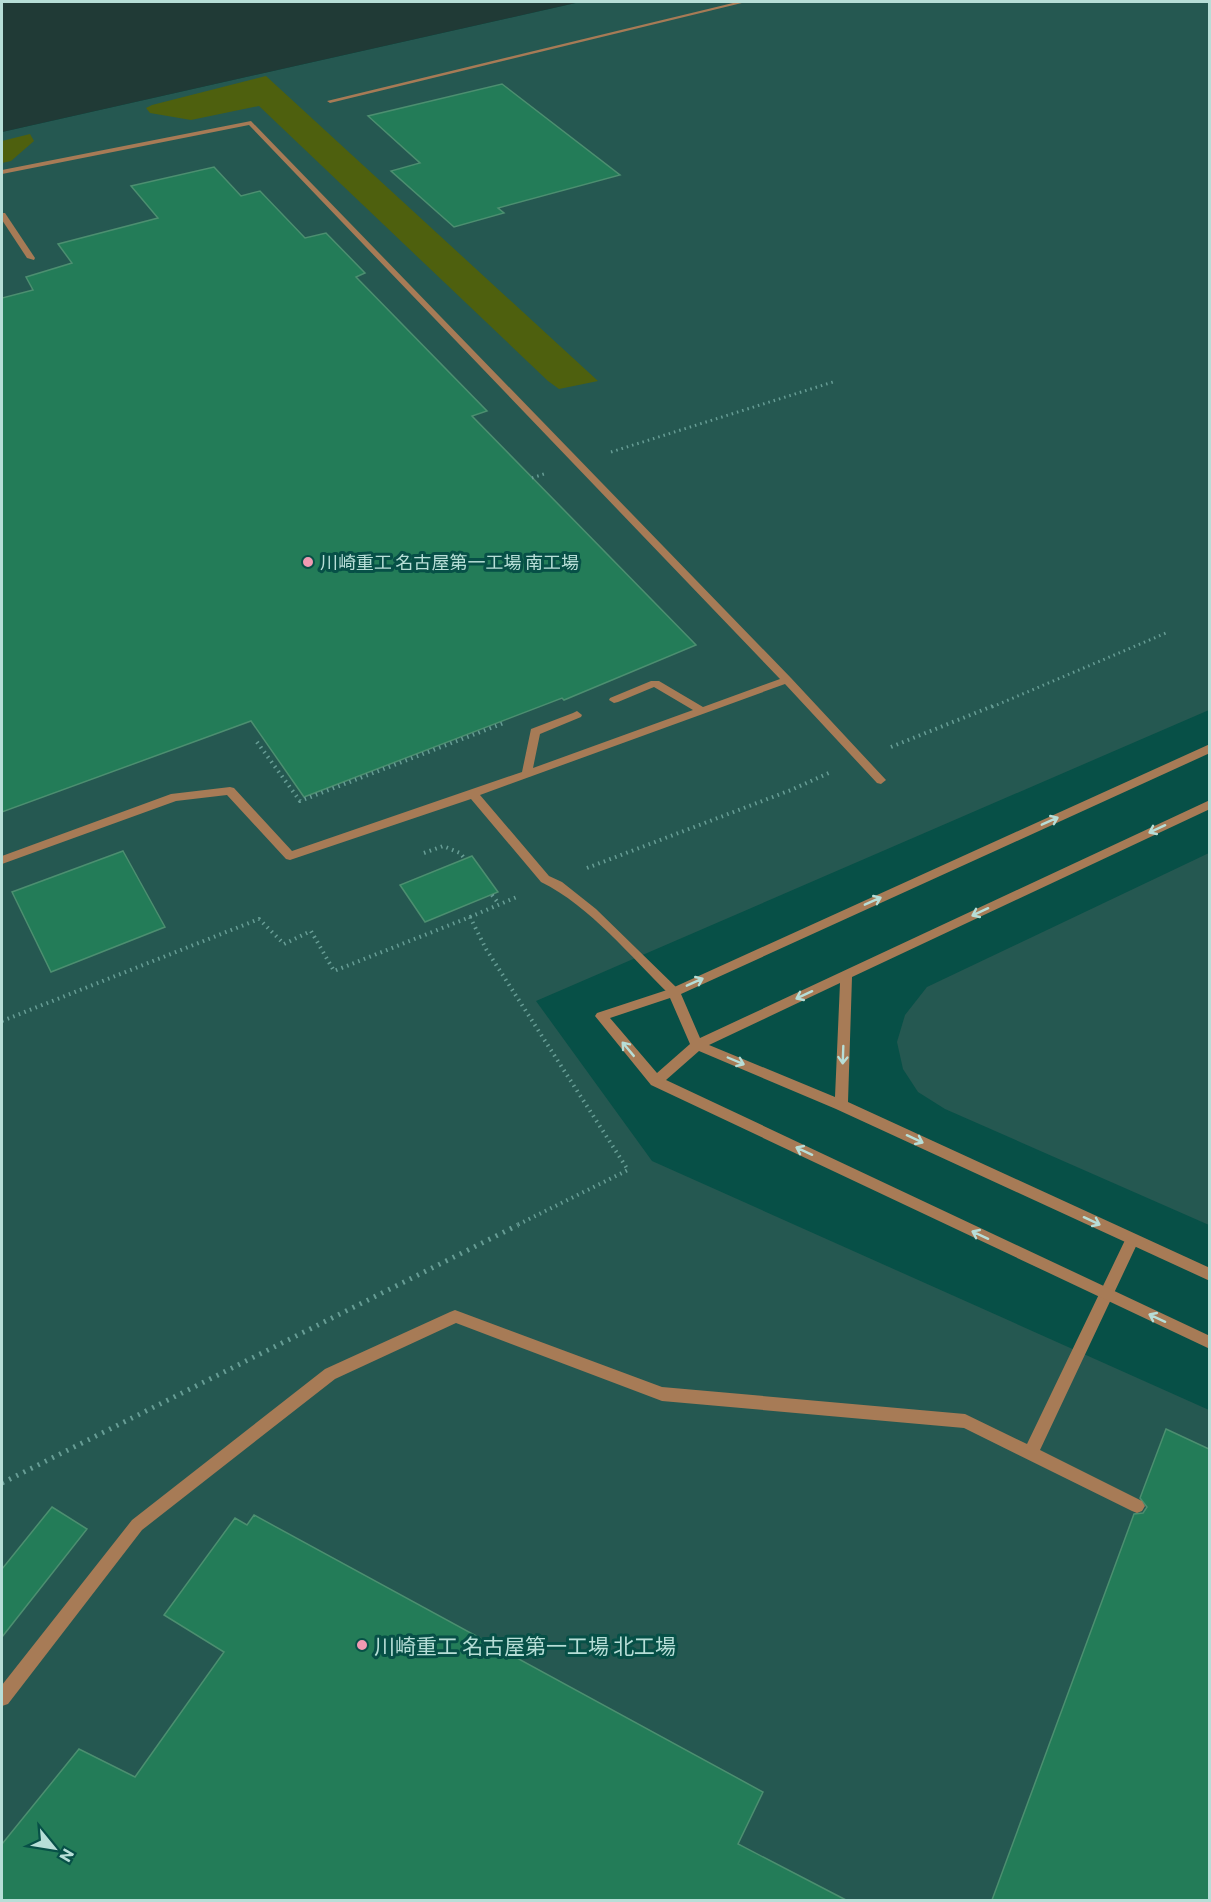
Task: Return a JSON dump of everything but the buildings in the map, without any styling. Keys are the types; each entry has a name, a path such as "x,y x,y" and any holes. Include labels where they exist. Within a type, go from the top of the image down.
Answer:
{"street":[{"path":"330,101 743,2"},
{"path":"2,172 250,123 881,780"},
{"path":"2,215 31,258"},
{"path":"2,860 175,797 230,791 290,856 473,794 787,680"},
{"path":"614,700 655,683 702,711"},
{"path":"527,773 535,732 577,715"},
{"path":"1209,748 674,992 601,1016 656,1082 1209,1343"},
{"path":"473,794 545,879 553,881 582,905 674,992 697,1045 841,1105 1209,1275"},
{"path":"656,1082 697,1045 1209,804"},
{"path":"841,1105 846,976"},
{"path":"1031,1453 1132,1240"},
{"path":"2,1698 137,1525 330,1374 455,1316 662,1394 965,1421 1137,1506"}],"path":[{"path":"660,435 833,382"},
{"path":"2,1021 259,919 284,944 311,931 334,971 553,881 791,790 860,759 985,710 1166,633"},
{"path":"257,742 300,801 522,716 535,732"},
{"path":"424,853 443,846 460,853 465,859"},
{"path":"492,895 499,904"},
{"path":"2,1483 628,1170 486,949 470,917"}],"shaded area":[{"path":"2,2 580,2 2,132"},
{"path":"580,2 1209,2 1209,710 536,1001 652,1161 1209,1410 1209,1900 2,1900 2,132"},
{"path":"1209,853 1209,1225 945,1109 918,1092 903,1069 897,1042 905,1015 927,987"}],"green space":[{"path":"266,76 598,381 559,389 548,381 259,106 191,120 150,113 146,108"},
{"path":"30,134 34,141 11,161 2,163 2,141"}],"place":[{"name":"川崎重工 名古屋第一工場 南工場","path":"308,562"},
{"name":"川崎重工 名古屋第一工場 北工場","path":"362,1645"}]}
